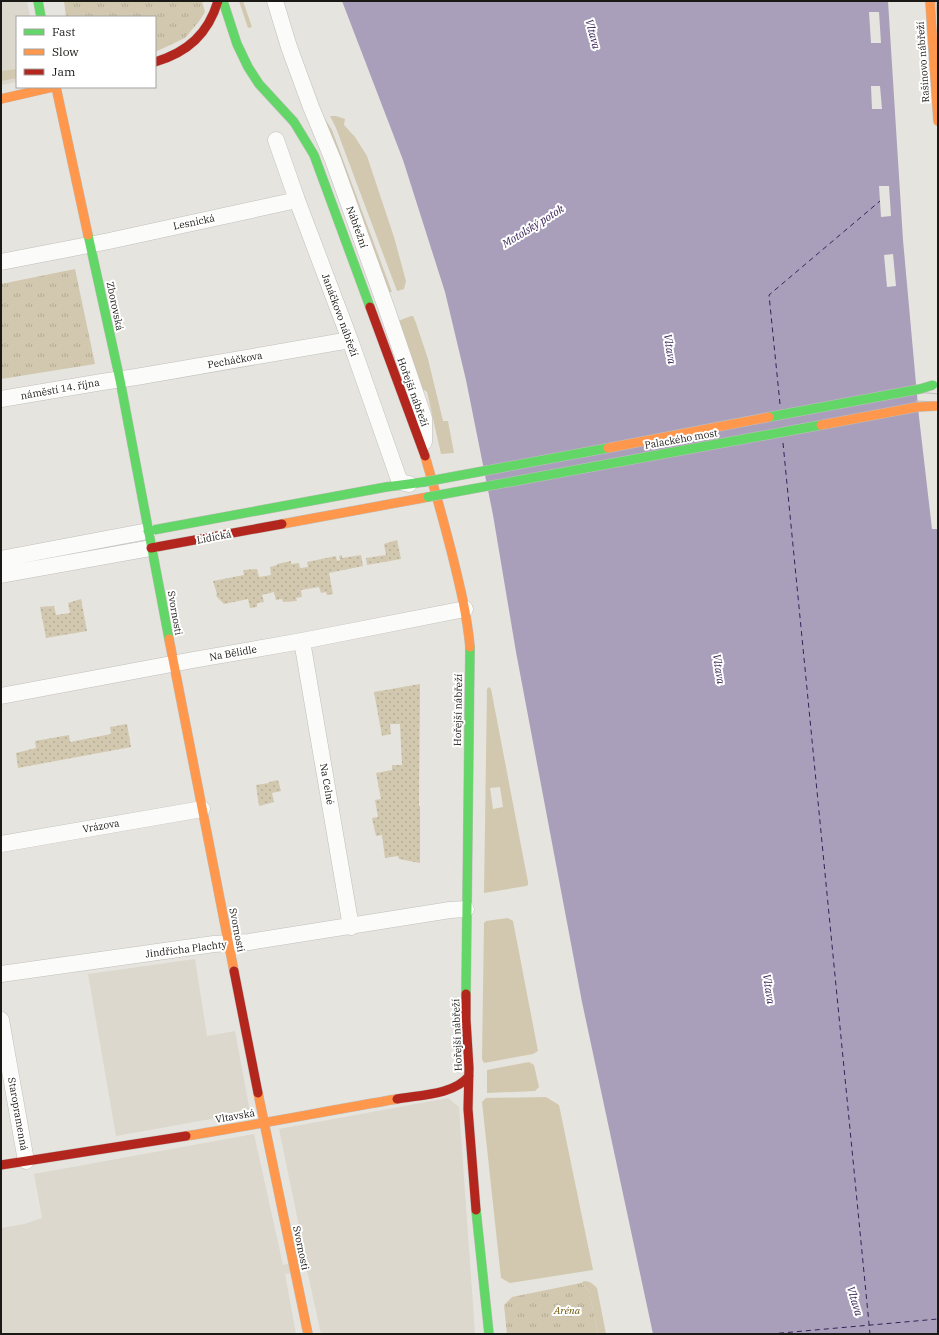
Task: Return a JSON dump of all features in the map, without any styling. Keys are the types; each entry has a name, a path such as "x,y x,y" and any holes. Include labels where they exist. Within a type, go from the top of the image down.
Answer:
{"main road":[{"path":"38,1 41,16"},
{"path":"156,62 173,57 192,44 206,28 217,7 218,1"},
{"name":"Hořejší nábřeží","path":"223,1 237,44 248,67 259,84 291,118 314,155 425,456 441,512 465,609 470,649 466,909 466,1020 469,1076 468,1109 480,1253 489,1334"},
{"name":"Rašínovo nábřeží","path":"930,1 938,121"},
{"path":"1,98 50,88"},
{"name":"Zborovská","path":"54,88 120,380 148,531"},
{"name":"Palackého most","path":"416,483 920,389 936,384"},
{"name":"Palackého most","path":"428,497 917,407 938,407"},
{"name":"Lidická","path":"148,531 416,483"},
{"name":"Lidická","path":"151,548 428,497"},
{"name":"Svornosti","path":"148,531 264,1122 308,1334"},
{"name":"Vltavská","path":"1,1165 235,1128 449,1090 465,1082 469,1076"}],"street":[{"name":"Nábřežní","path":"275,1 289,47 311,107 333,160 424,418 425,456"},
{"name":"Janáčkovo nábřeží","path":"276,140 350,340 400,482 416,483"},
{"name":"Lesnická","path":"90,244 297,200"},
{"path":"1,262 90,244"},
{"name":"Pecháčkova","path":"120,380 350,340"},
{"name":"náměstí 14. října","path":"1,399 120,380"},
{"name":"Lidická","path":"1,558 148,531"},
{"name":"Lidická","path":"1,575 151,548"},
{"name":"Na Bělidle","path":"1,696 173,663 302,641 465,609"},
{"name":"Na Celné","path":"302,641 351,927"},
{"name":"Vrázova","path":"1,844 202,809"},
{"name":"Jindřicha Plachty","path":"1,974 214,944 249,942 351,927 450,910 466,909"},
{"name":"Staropramenná","path":"1,1020 26,1161"}],"shaded area":[{"path":"1,1 27,1 30,16 16,16 16,82 1,85"},
{"path":"195,959 207,1036 235,1031 250,1112 116,1136 88,974"},
{"path":"448,1098 459,1107 475,1334 321,1334 307,1270 285,1274 296,1334 1,1334 1,1228 24,1224 42,1218 34,1174 254,1134 283,1265 306,1260 279,1129"}],"green space":[{"path":"64,1 202,1 205,12 185,38 156,52 156,16 66,16"},
{"path":"239,1 243,1 252,27 248,28"},
{"path":"16,69 16,78 1,81 1,71"},
{"path":"330,116 345,119 344,125 355,137 367,156 394,237 406,281 404,289 397,291 336,128"},
{"path":"325,119 332,130 392,292 388,292 324,121"},
{"path":"75,269 95,364 1,379 1,284"},
{"path":"413,316 416,323 428,359 443,421 448,421 454,453 441,454 427,392 421,388 398,321"},
{"path":"397,540 401,559 367,565 366,558 386,555 384,544"},
{"path":"342,555 342,558 361,555 363,566 329,573 333,594 327,595 326,592 321,593 319,587 301,590 302,597 296,598 297,601 283,602 282,599 276,600 274,592 262,595 264,602 257,603 257,607 250,608 248,599 224,604 216,595 213,581 244,575 243,570 257,569 259,577 271,575 270,567 277,564 291,561 291,564 299,563 300,568 308,567 307,562 336,556 337,561 340,560 339,556"},
{"path":"81,599 87,631 46,638 40,607 54,606 56,615 70,613 68,603"},
{"path":"420,684 420,863 399,859 398,856 385,858 382,835 376,836 372,818 378,817 375,800 381,799 376,773 392,770 392,765 402,765 400,724 390,724 391,734 382,736 374,692"},
{"path":"489,687 491,689 528,885 484,893 487,689","holes":["500,787 503,807 493,809 490,788"]},
{"path":"127,724 131,747 18,768 16,753 36,748 35,741 69,735 70,742 111,734 110,727"},
{"path":"278,780 281,791 272,793 274,802 259,806 256,785"},
{"path":"508,918 513,921 538,1051 533,1054 484,1063 482,1059 484,923 486,921"},
{"path":"529,1062 534,1065 539,1087 535,1091 487,1093 487,1070"},
{"path":"546,1097 559,1105 593,1270 510,1283 501,1278 482,1102 486,1098"},
{"path":"584,1281 590,1282 597,1288 606,1334 598,1334 589,1291 581,1283"},
{"name":"Aréna","path":"581,1283 589,1291 598,1334 507,1334 504,1305 512,1297"}],"water":[{"path":"342,1 888,1 903,240 919,417 932,529 938,529 938,1334 653,1334 582,1002 516,652 493,515 466,380 445,292 403,160"}],"pier":[{"path":"869,12 879,12 881,43 871,43"},
{"path":"871,86 880,86 882,109 872,109"},
{"path":"879,186 889,186 891,216 881,217"},
{"path":"893,254 896,286 887,287 884,255"}],"ferry route":[{"path":"780,404 769,295 880,201"},
{"path":"783,443 870,1334"},
{"path":"770,1334 938,1319"}],"tram line":[{"path":"936,1 938,31"},
{"path":"915,393 938,394"},
{"path":"916,401 938,402"}],"traffic: fast":[{"path":"38,1 41,16"},
{"path":"223,1 237,44 248,67 259,84 294,122 314,155 370,307"},
{"path":"88,235 120,380 169,639"},
{"path":"769,417 920,389 933,385"},
{"path":"428,497 821,425"},
{"path":"424,482 608,448"},
{"path":"148,531 386,487 424,482"},
{"path":"466,994 470,647"},
{"path":"476,1210 489,1334"}],"traffic: slow":[{"path":"930,1 938,121"},
{"path":"1,99 49,88"},
{"path":"56,88 88,235"},
{"path":"821,425 917,407 936,406"},
{"path":"608,448 769,417"},
{"path":"425,456 457,574 465,610 470,647"},
{"path":"282,524 428,497"},
{"path":"169,639 234,971"},
{"path":"258,1093 308,1334"},
{"path":"186,1136 397,1099"}],"traffic: jam":[{"path":"156,62 177,53 195,40 209,23 218,1"},
{"path":"370,307 425,456"},
{"path":"151,548 282,524"},
{"path":"234,971 258,1093"},
{"path":"466,994 469,1068 468,1109 476,1210"},
{"path":"397,1099 445,1091 455,1087 469,1076"},
{"path":"1,1165 186,1136"}],"water label":[{"name":"Vltava","path":"593,34"},
{"name":"Motolský potok","path":"533,226"},
{"name":"Vltava","path":"670,349"},
{"name":"Vltava","path":"719,669"},
{"name":"Vltava","path":"769,989"},
{"name":"Vltava","path":"855,1301"}]}
